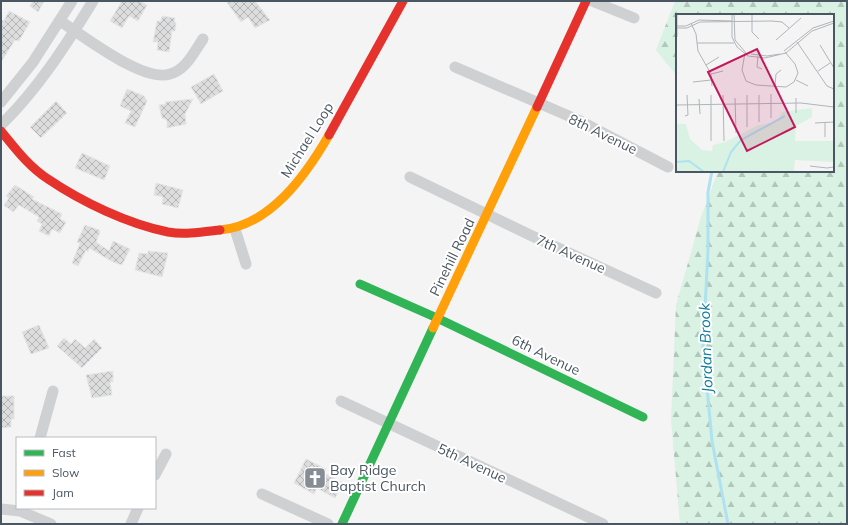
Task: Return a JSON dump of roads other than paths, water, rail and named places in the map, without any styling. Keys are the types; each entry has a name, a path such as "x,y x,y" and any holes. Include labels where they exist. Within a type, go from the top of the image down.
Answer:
{"street":[{"path":"1,102 29,67 72,1"},
{"path":"1,124 27,98 75,31 93,1"},
{"name":"Pinehill Road","path":"342,524 586,1"},
{"path":"592,1 634,18"},
{"name":"Michael Loop","path":"1,132 20,154 47,179 80,198 124,219 169,232 194,233 235,229 268,210 285,196 313,163 402,2"},
{"path":"60,21 136,69 159,76 170,74 180,69 203,39"},
{"name":"8th Avenue","path":"455,67 578,120 668,167"},
{"name":"7th Avenue","path":"410,177 656,293"},
{"path":"235,229 246,264"},
{"name":"6th Avenue","path":"360,284 437,318 643,416"},
{"path":"40,437 52,391"},
{"name":"5th Avenue","path":"341,401 542,497 603,524"},
{"path":"156,473 166,454"},
{"path":"262,494 328,524"},
{"path":"1,509 20,510 51,524"},
{"path":"131,524 138,509"}],"waterway":[{"name":"Jordan Brook","path":"712,172 708,192 708,252 703,345 712,441 728,524"}],"place":[{"name":"Bay Ridge Baptist Church","path":"315,478"}]}
